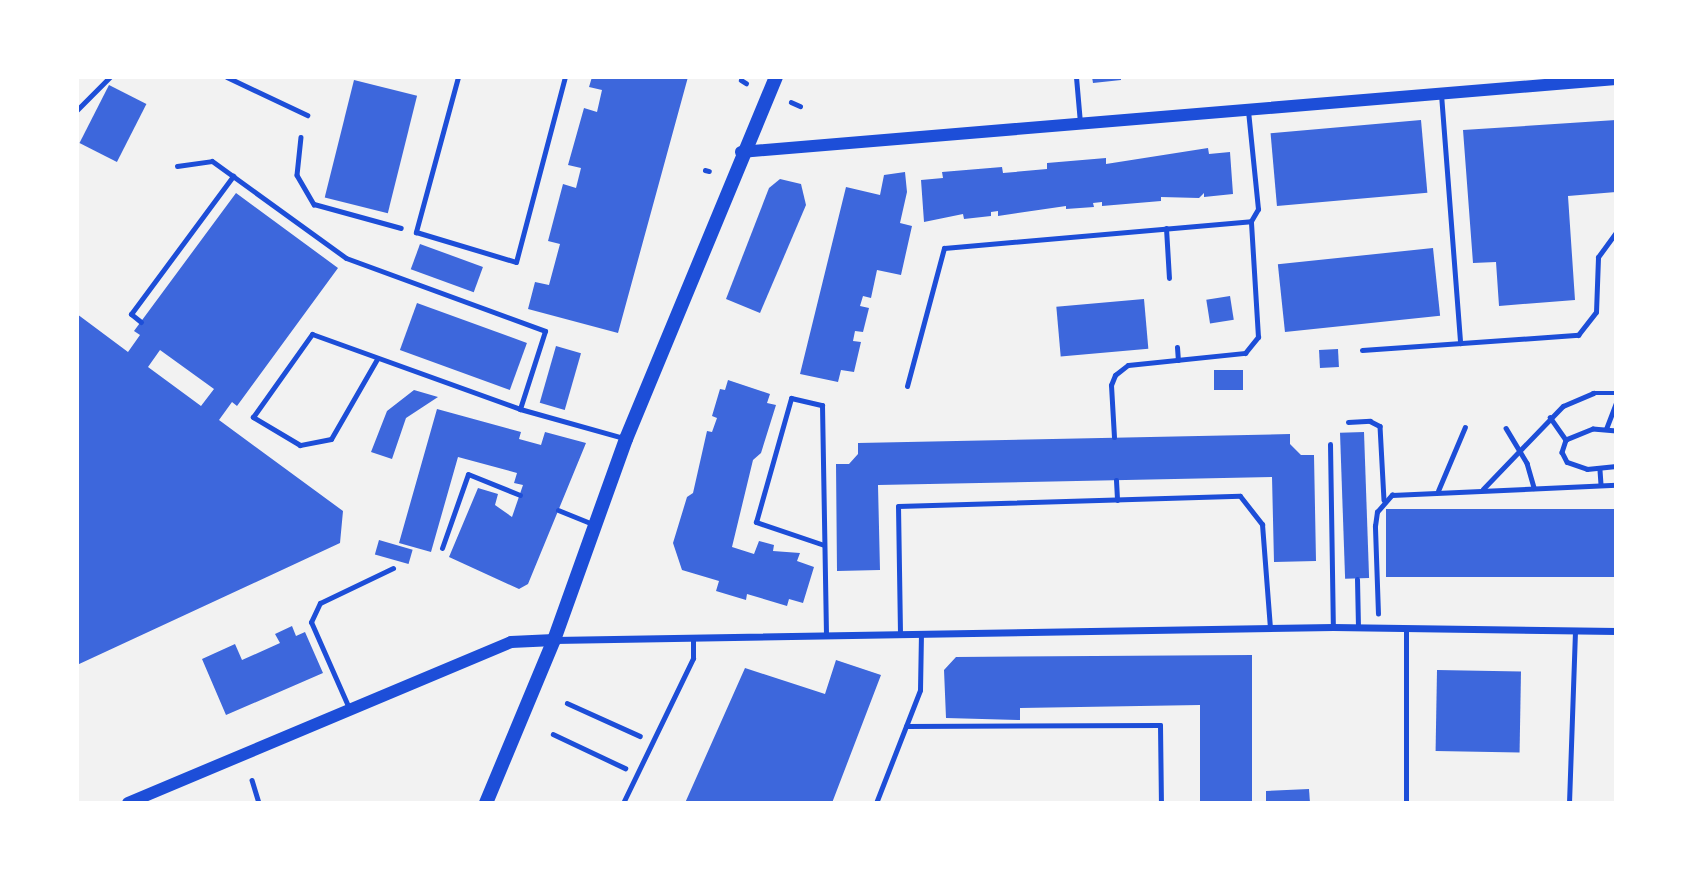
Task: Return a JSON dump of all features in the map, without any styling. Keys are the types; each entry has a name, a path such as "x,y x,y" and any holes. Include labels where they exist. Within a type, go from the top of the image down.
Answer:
{"main road":[{"path":"486,803 554,640 626,439 741,152 776,77"}],"street":[{"path":"741,152 1616,79"},
{"path":"128,803 511,642 693,636 1333,627 1616,632"}],"lane":[{"path":"458,77 416,232 516,262 565,77"},
{"path":"1076,77 1080,123"},
{"path":"1441,94 1460,343"},
{"path":"1114,437 1115,375 1128,365 1245,353 1258,337 1251,221 1258,209 1248,110"},
{"path":"177,166 212,161 346,258 545,331 520,409"},
{"path":"141,322 131,314 233,176"},
{"path":"907,386 944,248 1251,221"},
{"path":"1166,228 1169,278"},
{"path":"1362,349 1578,335 1596,313 1598,257 1616,232"},
{"path":"377,359 331,439 300,445 253,417 312,334 520,409 626,439"},
{"path":"1177,347 1178,360"},
{"path":"824,545 756,522 791,398 822,405 826,635"},
{"path":"1330,444 1333,627"},
{"path":"442,548 468,474 520,495"},
{"path":"1116,480 1117,500"},
{"path":"900,634 898,506 1240,496 1262,524 1270,628"},
{"path":"558,510 596,526"},
{"path":"349,708 311,622 320,603 393,568"},
{"path":"1357,579 1358,628"},
{"path":"1406,628 1406,803"},
{"path":"1569,803 1575,631"},
{"path":"876,803 920,690 921,633"},
{"path":"623,803 694,658 693,636"},
{"path":"906,726 1160,725 1161,803"}],"path":[{"path":"77,110 110,77"},
{"path":"227,77 307,115"},
{"path":"791,102 800,106"},
{"path":"301,137 297,175 314,204 416,232"},
{"path":"1482,489 1521,452 1550,417 1578,397 1616,393"},
{"path":"1606,429 1616,403"},
{"path":"1550,417 1566,440"},
{"path":"1348,422 1370,421 1380,426 1384,501 1375,526 1378,628"},
{"path":"1438,491 1465,427"},
{"path":"1506,428 1521,452 1534,488"},
{"path":"1616,431 1593,429 1566,440 1562,452 1567,462 1600,470 1616,466"},
{"path":"1600,470 1601,485"},
{"path":"1384,501 1392,495 1438,491 1616,485"},
{"path":"567,703 653,742"},
{"path":"553,734 638,773"},
{"path":"251,780 259,803"}],"building":[{"path":"592,77 688,77 618,333 528,309 535,282 549,285 560,244 548,241 563,184 576,188 581,168 568,165 584,108 597,112 602,90 589,87"},
{"path":"1092,77 1121,77 1121,80 1093,83"},
{"path":"354,80 417,96 388,213 325,197"},
{"path":"109,85 146,104 117,162 79,143"},
{"path":"1421,120 1427,193 1277,206 1271,133"},
{"path":"1616,120 1616,192 1568,196 1575,300 1499,306 1496,262 1473,263 1463,130"},
{"path":"1208,148 1209,154 1230,152 1233,194 1204,197 1204,193 1199,198 1161,197 1161,201 1102,206 1102,202 1093,203 1094,207 1066,209 1066,206 998,216 998,211 991,212 991,216 964,219 963,214 924,222 921,180 943,178 942,172 1002,167 1003,173 1047,169 1047,163 1106,158 1106,164"},
{"path":"905,172 907,192 900,223 912,226 901,275 877,270 871,298 863,296 860,306 869,308 863,332 855,331 853,341 861,342 854,372 841,370 838,382 800,374 846,187 880,195 884,175"},
{"path":"780,179 801,184 806,205 760,313 726,299 769,188"},
{"path":"236,193 338,268 237,406 232,402 219,420 343,511 340,543 77,665 77,314 128,352 140,335 134,331","holes":["160,350 214,389 201,406 148,367"]},
{"path":"420,244 483,267 474,292 411,269"},
{"path":"1433,248 1440,316 1285,332 1278,264"},
{"path":"1230,296 1234,320 1210,323 1206,300"},
{"path":"1144,299 1148,349 1061,356 1056,307"},
{"path":"417,303 527,343 510,390 400,350"},
{"path":"556,346 581,353 565,410 540,403"},
{"path":"1338,349 1339,367 1320,368 1319,350"},
{"path":"1214,370 1243,370 1243,390 1214,390"},
{"path":"728,380 770,394 767,403 776,405 761,453 753,460 732,547 754,554 759,541 774,545 773,551 800,553 797,561 814,567 803,603 789,599 787,606 747,594 746,600 716,591 719,581 682,570 673,543 687,497 693,493 707,431 712,432 717,418 712,416 720,389 725,390"},
{"path":"414,390 438,397 406,418 392,459 371,452 387,411"},
{"path":"437,409 521,432 519,439 541,445 545,432 586,443 528,584 519,589 449,557 478,488 498,494 495,505 512,517 523,485 514,483 517,473 458,457 431,552 399,543"},
{"path":"1364,432 1369,578 1345,579 1340,433"},
{"path":"1290,434 1290,444 1301,455 1314,455 1316,561 1274,562 1272,477 878,485 880,570 837,571 836,464 849,464 858,454 858,443"},
{"path":"1386,509 1616,509 1616,577 1386,577"},
{"path":"379,540 413,550 409,564 375,554"},
{"path":"292,626 296,636 305,632 323,673 226,715 202,659 235,644 242,660 280,643 275,634"},
{"path":"1252,655 1252,803 1200,803 1200,705 1020,708 1020,720 946,718 944,670 956,657"},
{"path":"836,660 881,675 832,803 685,803 745,668 825,694"},
{"path":"1437,670 1521,671 1520,752 1436,751"},
{"path":"1309,789 1310,803 1266,803 1266,791"}]}
